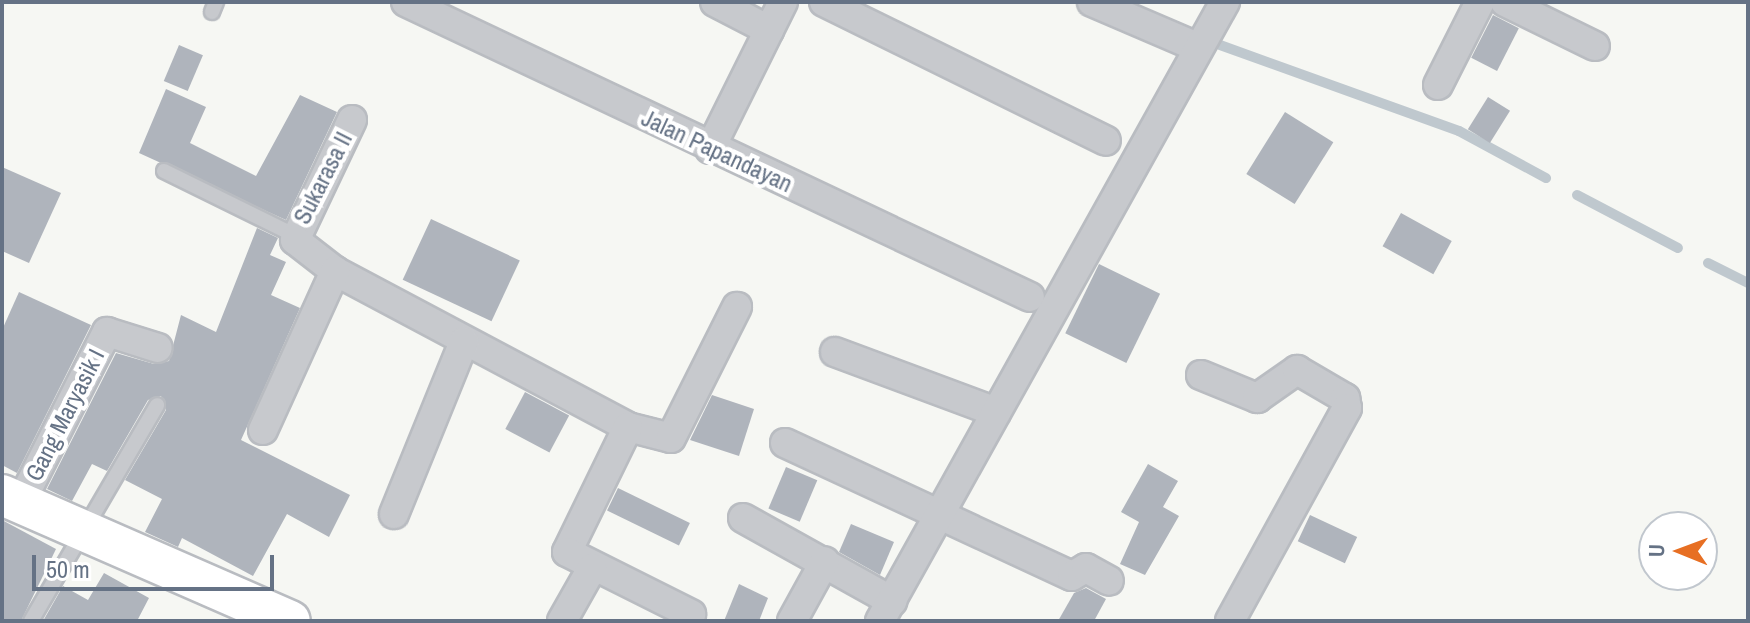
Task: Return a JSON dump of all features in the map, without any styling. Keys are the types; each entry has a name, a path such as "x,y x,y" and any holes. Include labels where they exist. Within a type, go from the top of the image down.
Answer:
{"street":[{"name":"Jalan Papandayan","path":"406,2 710,149 1030,297"},
{"path":"715,2 769,30"},
{"path":"710,149 783,2"},
{"path":"824,2 1106,141"},
{"path":"1092,2 1197,47"},
{"path":"743,518 825,561 886,611 1197,47 1225,2"},
{"path":"1438,85 1480,2"},
{"path":"1505,2 1595,46"},
{"name":"Sukarasa II","path":"294,235 352,120"},
{"path":"294,235 335,271 464,342 628,427 671,438 737,307"},
{"path":"263,430 335,271"},
{"name":"Gang Maryasik I","path":"11,500 107,332 158,348"},
{"path":"394,514 464,342"},
{"path":"835,352 996,412"},
{"path":"1201,375 1257,398 1290,371 1305,372 1345,398 1347,408 1230,621"},
{"path":"628,427 567,548 592,568 691,614"},
{"path":"785,443 1072,576 1086,568 1109,581"},
{"path":"11,500 287,620"},
{"path":"792,621 825,561"},
{"path":"562,621 592,568"}],"lane":[{"path":"164,171 294,235"},
{"path":"31,621 157,405"}],"building":[{"path":"1493,15 1519,28 1497,71 1471,58"},
{"path":"179,45 203,55 188,91 164,81"},
{"path":"166,89 206,107 190,143 256,176 300,95 337,112 286,220 139,153"},
{"path":"1488,97 1510,111 1490,143 1468,129"},
{"path":"1285,112 1333,142 1295,204 1246,174"},
{"path":"2,167 61,193 29,263 2,251"},
{"path":"1401,213 1452,241 1433,274 1383,246"},
{"path":"431,219 520,260 492,321 403,280"},
{"path":"257,228 278,238 270,255 286,262 271,295 300,308 241,440 350,495 329,537 287,514 253,576 182,538 178,547 145,532 162,499 125,480 166,410 161,396 148,400 107,471 92,464 72,501 47,489 116,353 154,364 169,361 181,315 216,332"},
{"path":"1099,264 1160,294 1126,363 1065,333"},
{"path":"19,292 91,325 17,473 2,465 2,330"},
{"path":"525,392 569,415 549,453 505,429"},
{"path":"712,395 754,409 739,456 690,440"},
{"path":"1148,464 1178,481 1163,507 1179,516 1145,575 1120,564 1139,522 1121,512"},
{"path":"786,467 817,480 800,522 768,508"},
{"path":"618,488 690,523 679,546 607,510"},
{"path":"1310,515 1357,537 1345,563 1298,541"},
{"path":"2,520 56,549 21,621 2,621"},
{"path":"851,524 894,542 880,575 839,552"},
{"path":"104,573 149,598 137,621 43,621 63,586 88,600"},
{"path":"739,584 768,598 759,621 724,621"},
{"path":"1086,588 1106,599 1094,621 1058,621 1074,593"}],"waterway":[{"path":"1220,45 1459,131 1546,178"},
{"path":"1577,195 1678,248"},
{"path":"1708,263 1748,283"}]}
